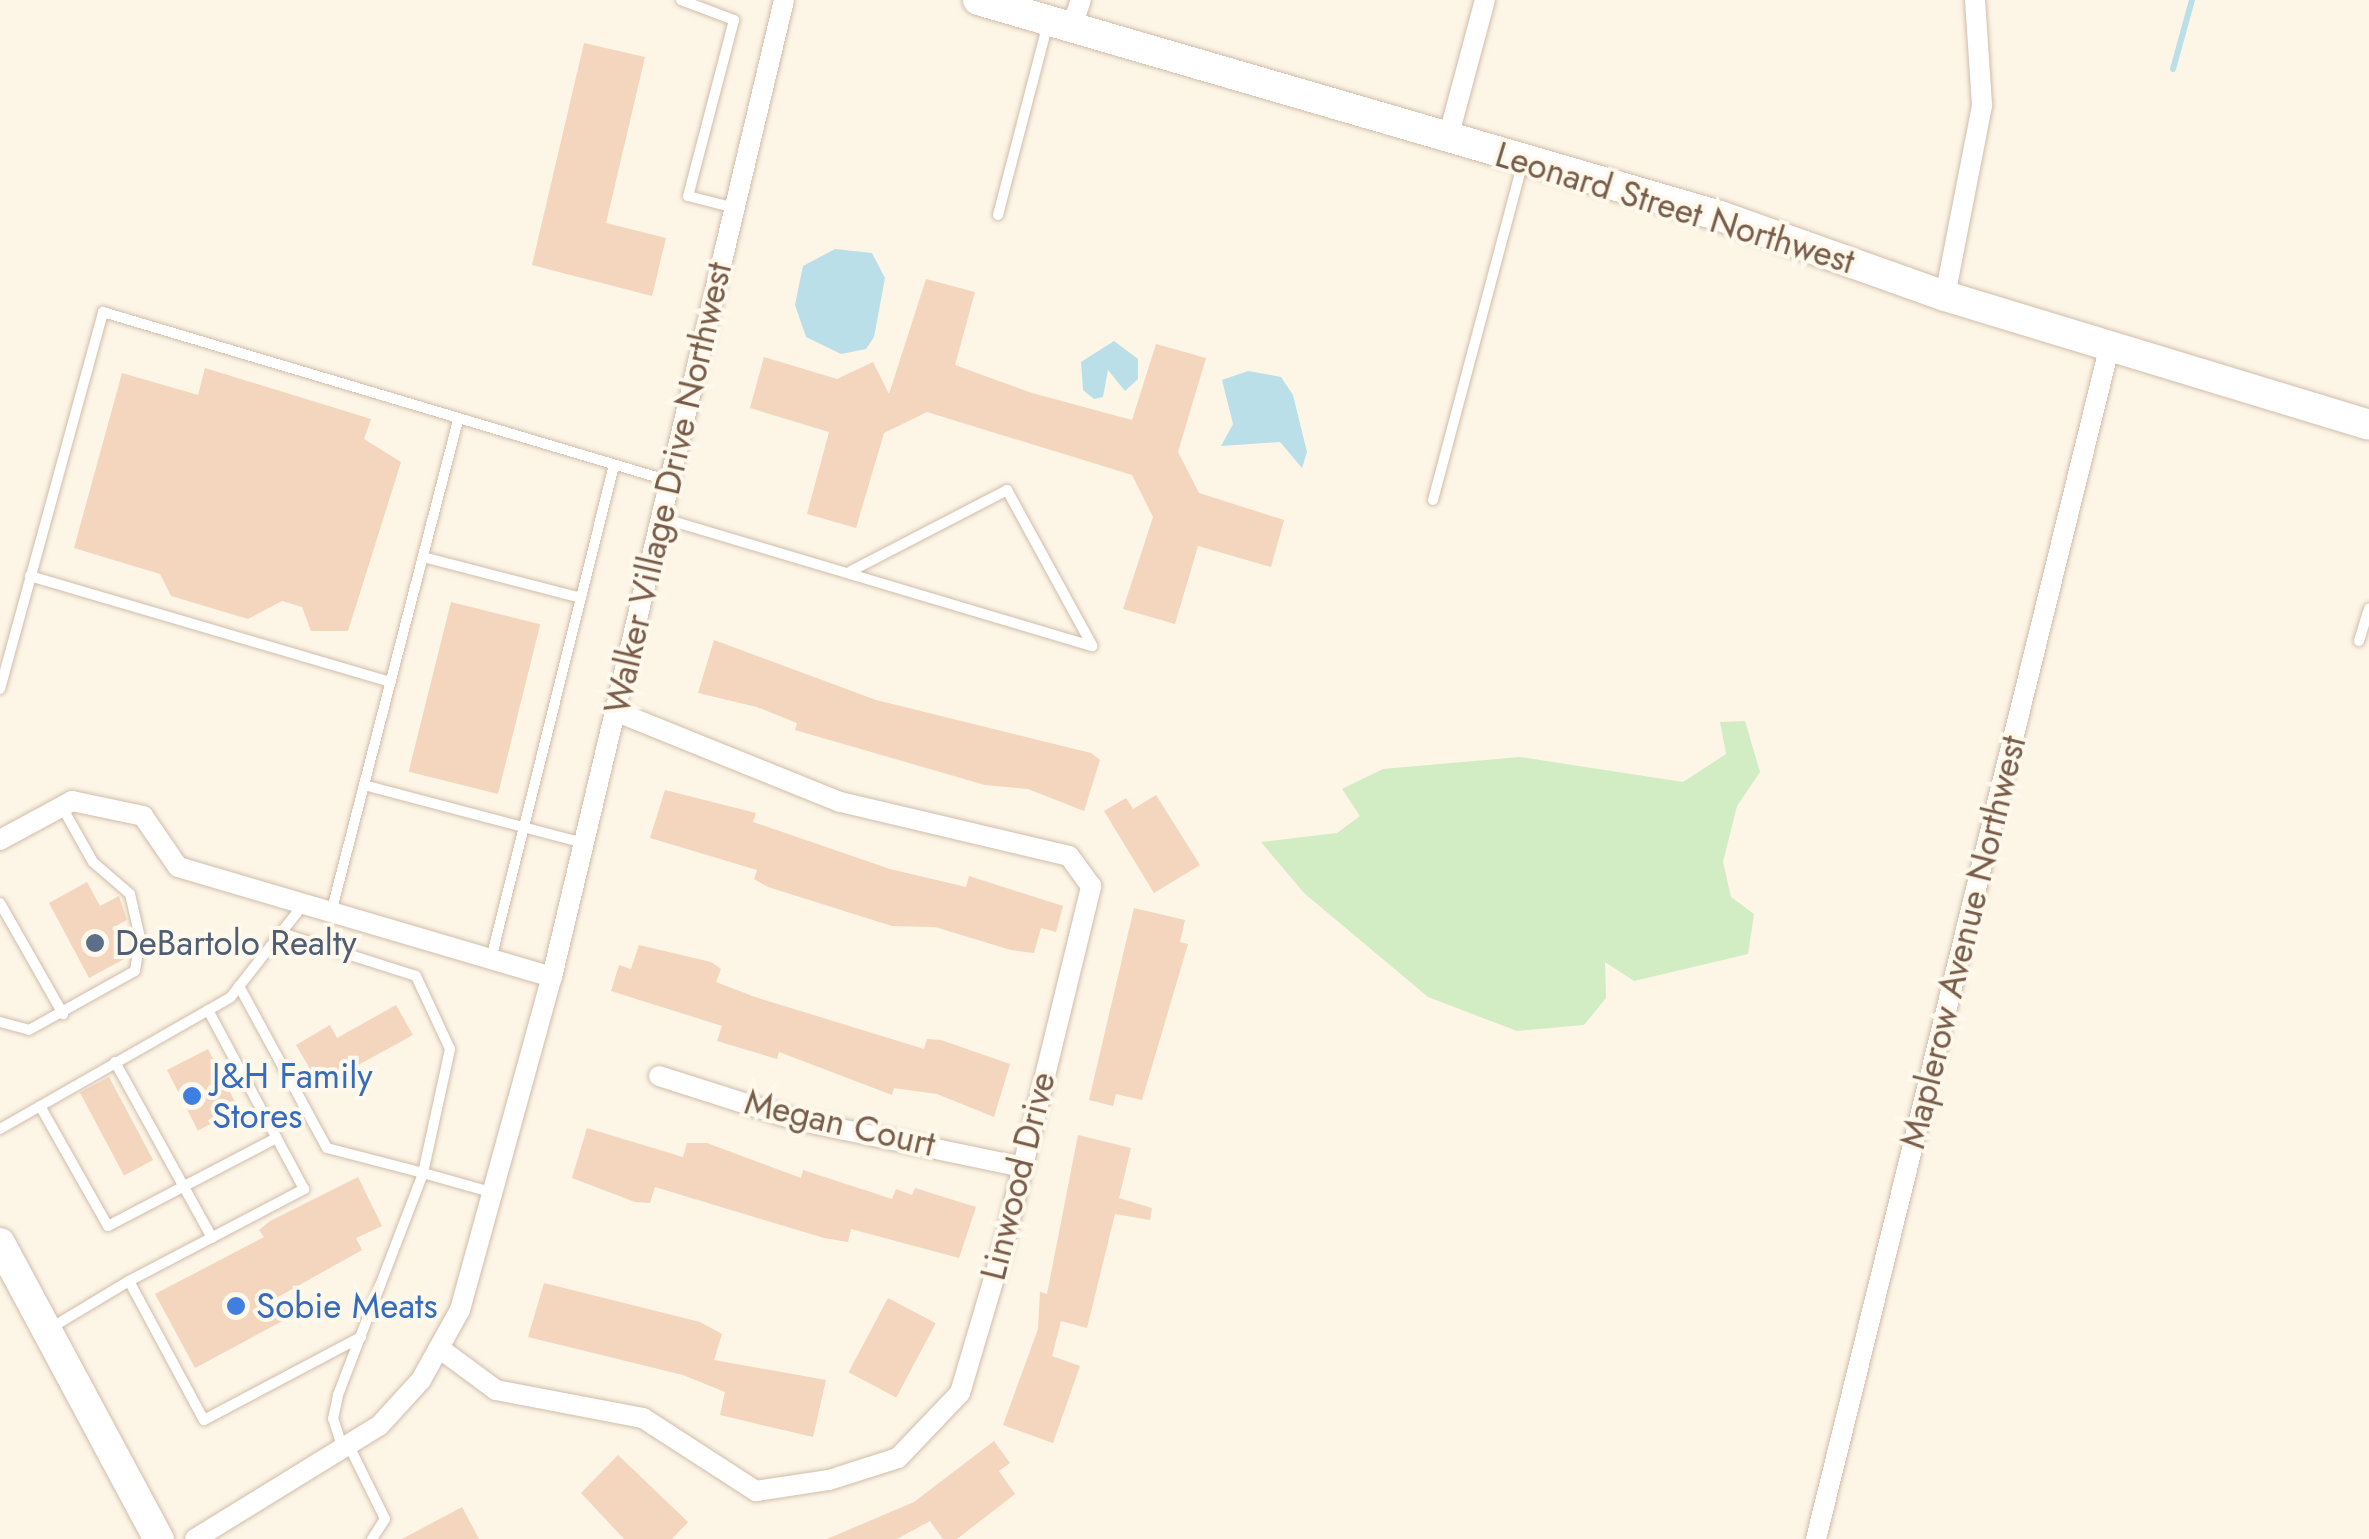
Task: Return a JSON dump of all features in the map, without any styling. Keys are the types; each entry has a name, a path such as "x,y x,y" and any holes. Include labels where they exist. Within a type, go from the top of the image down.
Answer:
{"main road":[{"name":"Leonard Street Northwest","path":"978,0 1720,216 1945,296 2369,426"},
{"path":"0,1242 158,1539"}],"street":[{"name":"Walker Village Drive Northwest","path":"196,1539 346,1448 422,1380 460,1310 496,1194 552,977 784,0"},
{"path":"1060,26 1081,0"},
{"path":"1448,138 1486,0"},
{"path":"1945,296 1982,105 1974,0"},
{"name":"Maplerow Avenue Northwest","path":"1816,1539 2110,345"},
{"name":"Linwood Drive","path":"439,1348 496,1390 643,1418 756,1491 830,1480 898,1458 960,1393 1022,1167 1091,886 1069,856 840,802 615,712"},
{"path":"0,840 72,802 143,816 178,867 552,977"},
{"name":"Megan Court","path":"658,1076 797,1120 1022,1167"}],"lane":[{"path":"681,0 734,20 688,196 734,208"},
{"path":"998,215 1060,26"},
{"path":"1432,500 1523,160"},
{"path":"0,689 103,312 670,481"},
{"path":"331,914 458,420"},
{"path":"491,960 614,465"},
{"path":"661,518 850,571 1092,646 1007,490 850,571"},
{"path":"423,557 581,598"},
{"path":"30,576 391,682"},
{"path":"2359,641 2369,608"},
{"path":"364,785 584,842"},
{"path":"0,1022 29,1030 129,981 140,938 130,894 93,862 62,807"},
{"path":"0,903 63,1014"},
{"path":"0,1129 208,1010 239,986 303,905"},
{"path":"281,932 416,976 450,1049 423,1172 333,1419 385,1519 372,1539"},
{"path":"239,986 328,1148 496,1194"},
{"path":"47,1330 129,1281 304,1190 208,1010"},
{"path":"114,1062 212,1238"},
{"path":"40,1106 108,1226 276,1138"},
{"path":"129,1281 204,1420 361,1337"}],"green space":[{"path":"1745,721 1760,772 1737,806 1723,862 1731,897 1754,914 1748,954 1634,981 1605,962 1606,998 1584,1025 1517,1031 1428,997 1304,893 1261,842 1337,833 1360,816 1342,789 1383,769 1520,757 1683,782 1726,754 1720,722"}],"water":[{"path":"835,249 872,253 885,278 874,337 866,349 841,354 806,337 795,305 803,266"},
{"path":"1114,341 1138,359 1138,379 1125,391 1108,370 1103,397 1094,399 1083,390 1081,362"},
{"path":"1248,371 1281,377 1293,395 1307,452 1302,468 1280,442 1221,446 1233,424 1222,380"}],"building":[{"path":"584,43 645,57 606,223 666,238 652,296 532,265"},
{"path":"926,279 975,292 955,365 1032,393 1132,420 1156,344 1206,358 1178,452 1199,493 1284,520 1271,567 1198,546 1175,624 1123,609 1153,517 1132,475 927,412 884,433 856,528 807,514 829,432 750,408 764,357 837,379 873,362 889,394"},
{"path":"205,368 371,419 364,439 401,462 348,631 311,631 302,607 282,601 248,619 171,596 160,574 74,548 122,373 198,395"},
{"path":"451,602 540,624 498,794 409,772"},
{"path":"714,640 876,700 1091,753 1100,760 1084,811 1028,789 985,785 795,730 797,723 757,707 698,693"},
{"path":"665,790 756,813 753,822 890,869 966,887 969,876 1063,906 1056,932 1041,928 1034,953 1011,950 935,927 892,926 768,887 754,879 757,870 650,838"},
{"path":"1156,795 1200,865 1154,893 1104,811 1126,798 1133,809"},
{"name":"DeBartolo Realty","path":"87,882 100,906 119,896 127,920 112,928 128,957 89,978 49,903"},
{"path":"1134,908 1185,920 1180,942 1188,944 1142,1100 1116,1094 1113,1106 1089,1100"},
{"path":"639,945 711,962 721,969 716,982 755,997 924,1049 927,1039 941,1040 1010,1064 994,1117 937,1094 894,1088 892,1095 779,1052 777,1059 717,1041 722,1026 611,991 619,965 631,969"},
{"path":"396,1005 413,1035 320,1086 296,1045 330,1025 337,1038"},
{"path":"208,1049 239,1110 198,1130 167,1070"},
{"path":"109,1077 153,1160 124,1175 80,1092"},
{"path":"587,1128 683,1157 687,1143 707,1143 801,1178 803,1170 892,1199 896,1189 912,1195 915,1188 976,1207 959,1258 851,1229 848,1242 824,1238 655,1187 650,1203 635,1202 572,1178"},
{"path":"1078,1135 1131,1148 1119,1198 1152,1208 1150,1220 1115,1214 1087,1328 1061,1321 1052,1356 1080,1366 1053,1443 1003,1425 1038,1329 1040,1292 1047,1294"},
{"path":"358,1177 382,1226 356,1238 362,1250 278,1297 290,1317 195,1368 155,1294 264,1237 259,1230 270,1221"},
{"path":"544,1283 700,1322 722,1334 714,1360 826,1380 813,1437 720,1415 725,1392 683,1375 528,1337"},
{"path":"888,1298 936,1323 896,1398 849,1372"},
{"path":"994,1441 1010,1463 999,1471 1015,1494 957,1539 943,1539 930,1521 897,1539 827,1539 914,1502"},
{"path":"618,1455 688,1522 672,1539 624,1539 581,1493"},
{"path":"462,1507 479,1539 402,1539"}],"waterway":[{"path":"2173,69 2192,0"}],"place":[{"name":"DeBartolo Realty","path":"95,943"},
{"name":"J&H Family Stores","path":"192,1096"},
{"name":"Sobie Meats","path":"236,1306"}]}
